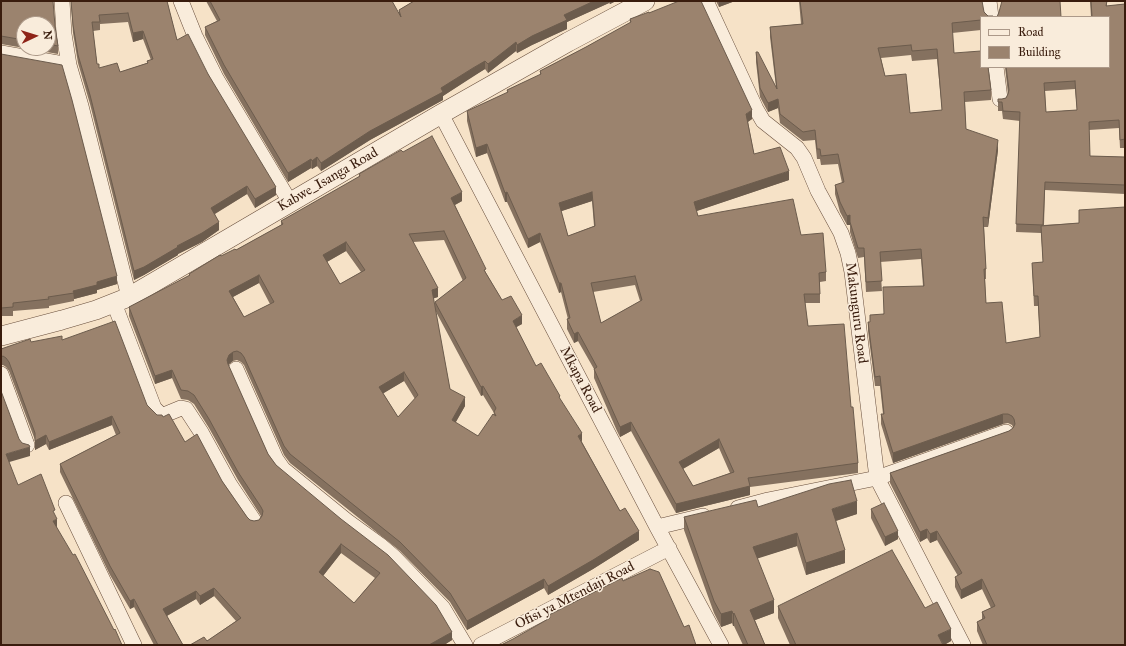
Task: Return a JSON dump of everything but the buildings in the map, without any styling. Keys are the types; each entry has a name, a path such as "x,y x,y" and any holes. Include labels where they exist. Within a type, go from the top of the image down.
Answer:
{"street":[{"path":"62,1 64,34 69,64 81,106 121,300 154,408 160,415 164,415 181,408 186,409 201,432 230,485 254,521"},
{"path":"181,1 195,36 216,78 290,202"},
{"name":"Kabwe_Isanga Road","path":"1,336 62,320 121,300 568,42 645,1"},
{"name":"Makunguru Road","path":"706,1 756,109 763,121 797,148 804,158 821,197 841,233 848,253 877,478 963,645"},
{"path":"989,1 991,16"},
{"path":"1,53 69,64"},
{"path":"996,68 1000,99"},
{"name":"Mkapa Road","path":"442,114 657,527 721,645"},
{"path":"236,369 276,459 283,469 347,522 380,545 394,557 443,608 465,645"},
{"path":"1,374 27,445"},
{"path":"657,527 768,500 877,478 1006,432"},
{"path":"66,503 134,645"},
{"name":"Ofisi ya Mtendaji Road","path":"481,645 669,548"}]}
